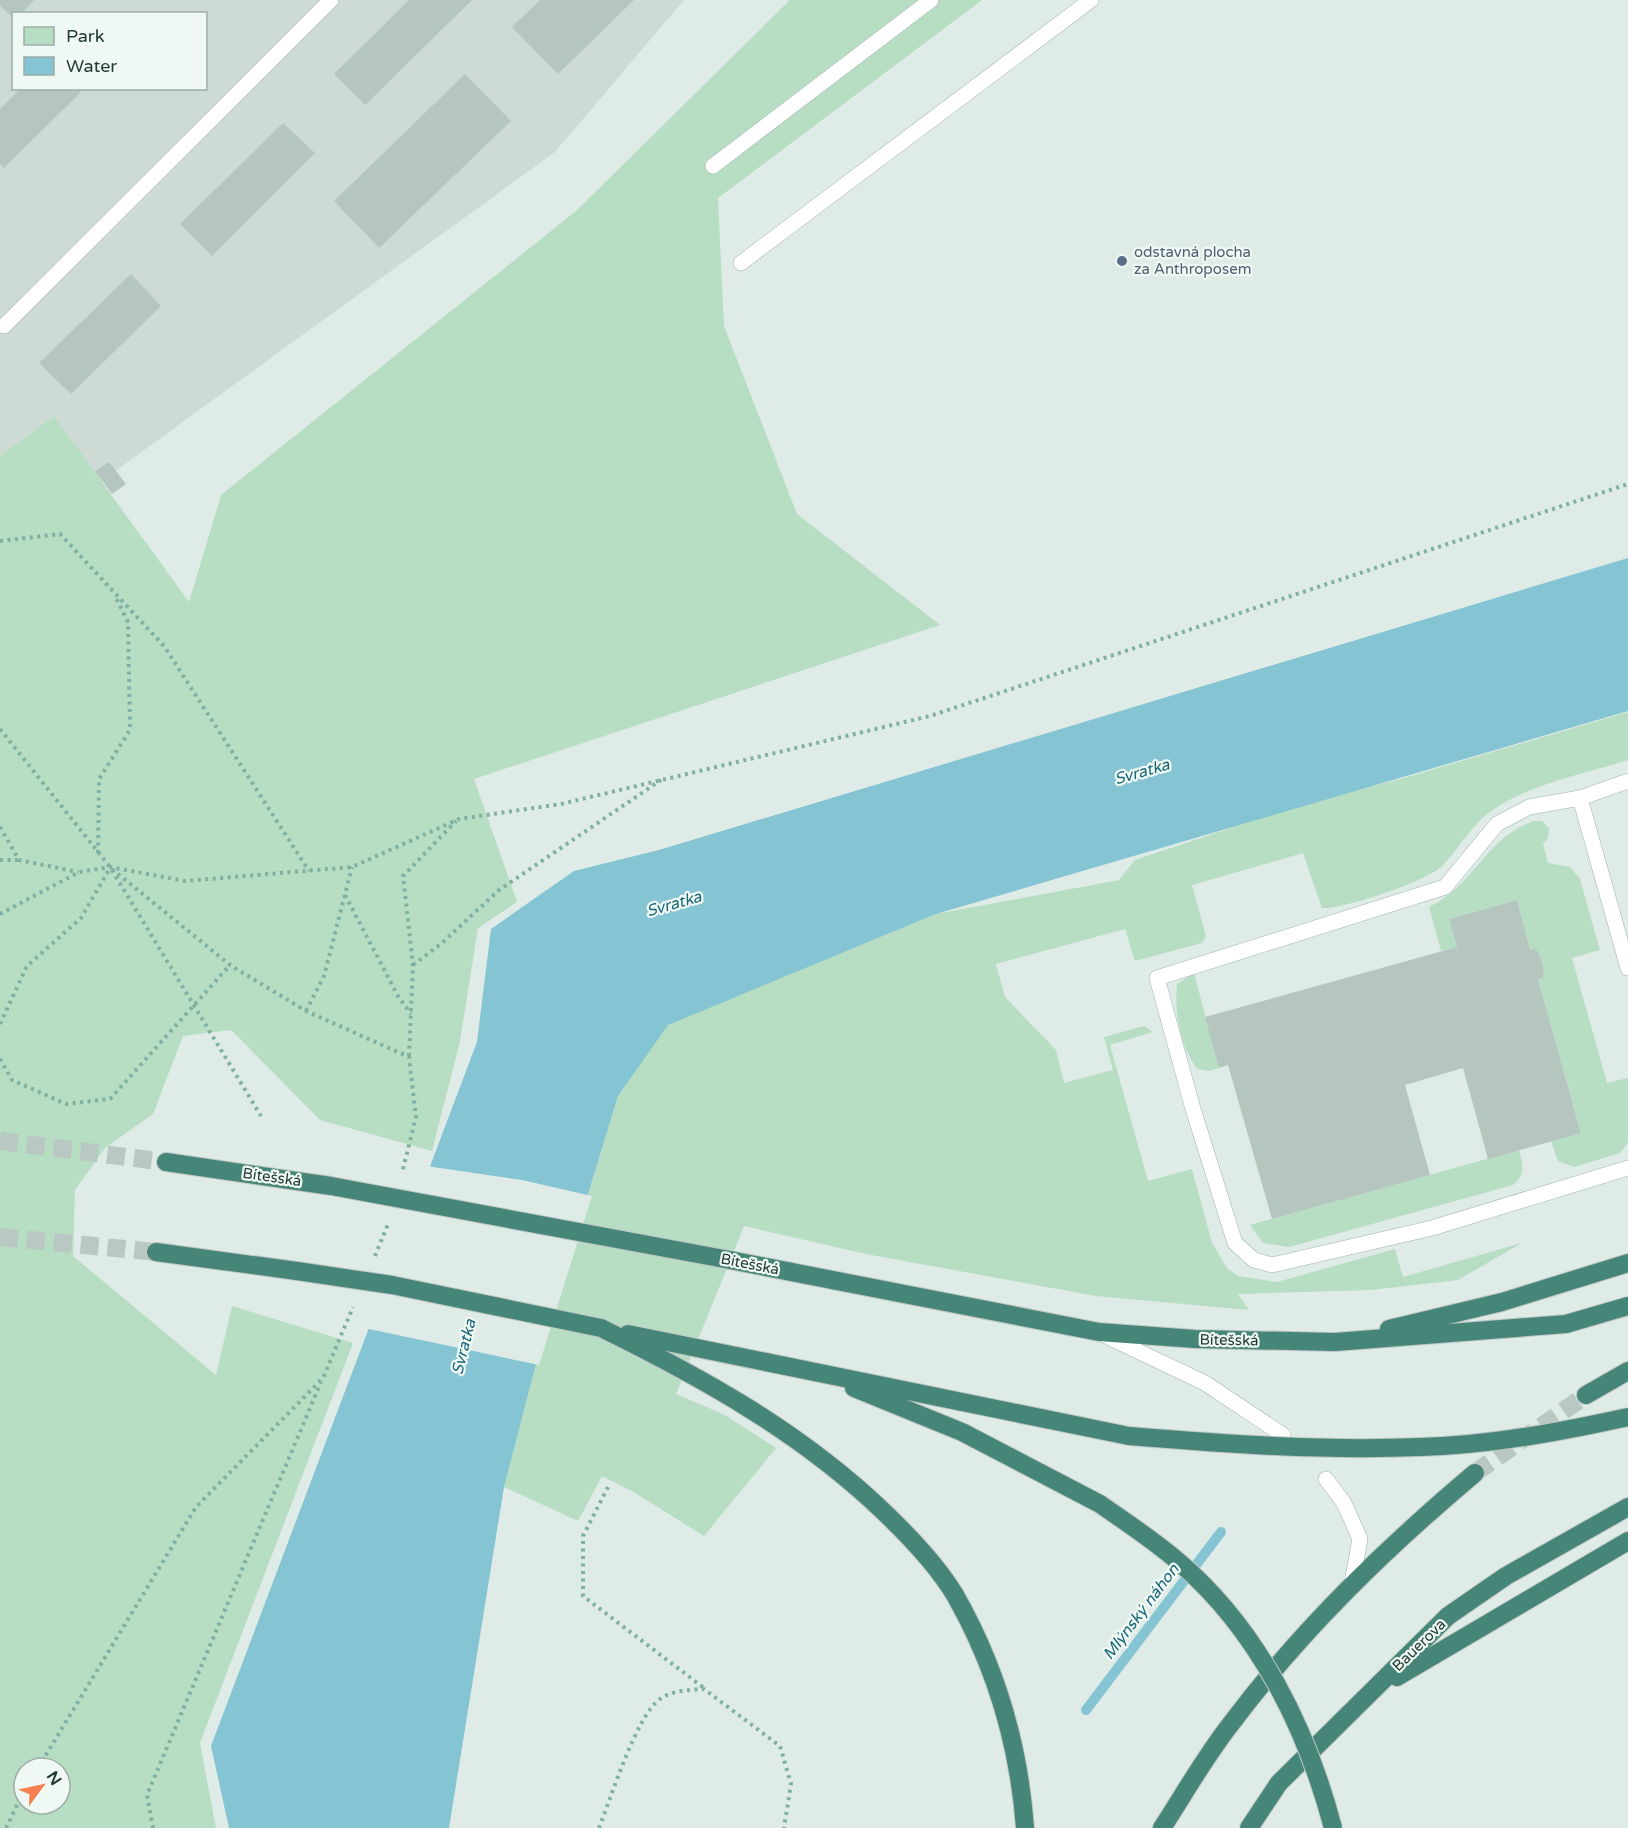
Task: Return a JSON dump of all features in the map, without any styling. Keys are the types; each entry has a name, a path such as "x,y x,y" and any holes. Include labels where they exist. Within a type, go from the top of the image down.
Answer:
{"highway":[{"name":"Bítešská","path":"166,1162 331,1186 730,1260 1099,1332 1195,1340 1335,1342"},
{"path":"156,1252 392,1285 1129,1436 1253,1447 1422,1447 1552,1433 1628,1417"},
{"path":"1335,1342 1502,1302 1628,1263"},
{"path":"1335,1342 1566,1324 1628,1306"},
{"path":"601,1328 686,1370 748,1407 862,1491 912,1538 954,1593 982,1648 1005,1709 1022,1785 1025,1828"},
{"path":"805,1370 962,1432 1100,1504 1180,1563 1220,1602 1258,1653 1289,1708 1319,1779 1333,1828"},
{"path":"1586,1395 1628,1371"},
{"path":"1162,1828 1229,1726 1288,1652 1352,1583 1425,1515 1475,1473"},
{"name":"Bauerova","path":"1249,1828 1279,1783 1448,1616 1526,1564 1628,1507"},
{"path":"1370,1693 1628,1541"}],"lane":[{"path":"4,326 332,0"},
{"path":"713,166 931,0"},
{"path":"741,263 1091,0"},
{"path":"1628,781 1580,798 1529,807 1497,824 1445,887 1157,978 1193,1109 1235,1244 1254,1260 1272,1266 1432,1228 1628,1168"},
{"path":"1580,798 1628,968"},
{"path":"1099,1332 1205,1383 1283,1435"},
{"path":"1326,1479 1344,1503 1360,1539 1352,1583"}],"path":[{"path":"0,914 79,872 110,867 184,880 352,867 459,819 561,804 930,716 1628,484"},
{"path":"0,541 60,534 164,646 309,871"},
{"path":"98,853 99,779 130,730 128,622 113,591"},
{"path":"0,729 110,867 261,1116"},
{"path":"413,965 442,943 499,890 664,778"},
{"path":"399,1184 416,1117 409,1057 413,965 403,876 459,819"},
{"path":"0,827 20,860"},
{"path":"0,860 20,860 79,872"},
{"path":"110,867 230,965 306,1011 409,1057"},
{"path":"0,1024 27,966 81,918 110,867"},
{"path":"306,1011 324,976 352,867"},
{"path":"345,894 398,996 411,1015"},
{"path":"0,1059 12,1080 66,1104 110,1099 230,965"},
{"path":"373,1261 390,1218"},
{"path":"153,1828 147,1795 355,1303"},
{"path":"45,1756 196,1507 323,1378"},
{"path":"608,1487 583,1536 583,1596 780,1746 791,1784 784,1828"},
{"path":"599,1828 643,1719 660,1699 682,1690 704,1689"}],"shaded area":[{"path":"0,0 684,0 555,152 100,482 54,416 0,456"}],"green space":[{"path":"790,0 982,0 718,198 724,326 797,514 940,625 474,779 517,902 478,928 460,1041 432,1151 320,1120 231,1030 183,1036 153,1114 105,1148 75,1190 73,1256 216,1375 232,1306 353,1343 200,1743 216,1828 0,1828 0,456 54,416 189,602 221,495 576,211"},
{"path":"1628,712 1628,760 1559,780 1509,800 1479,821 1442,866 1403,886 1347,904 1322,908 1303,853 1192,885 1206,936 1202,943 1135,961 1125,929 996,964 1005,997 1056,1050 1064,1083 1113,1070 1104,1037 1144,1026 1153,1032 1110,1045 1148,1181 1192,1169 1212,1243 1227,1268 1238,1276 1277,1282 1395,1249 1403,1277 1522,1243 1458,1280 1371,1290 1238,1294 1249,1310 1096,1296 866,1254 744,1226 676,1394 725,1415 776,1448 704,1536 632,1491 602,1476 578,1521 504,1487 536,1364 618,1096 668,1024 936,914 1119,880 1135,860 1297,806 1404,778"},
{"path":"1533,821 1542,821 1549,828 1548,838 1543,844 1548,863 1570,867 1580,879 1600,950 1572,958 1607,1083 1628,1078 1628,1142 1620,1153 1574,1167 1558,1161 1551,1141 1581,1132 1538,979 1544,977 1543,964 1536,948 1530,950 1517,900 1449,919 1457,947 1441,951 1429,907 1458,887 1502,839"},
{"path":"1194,973 1219,1068 1209,1071 1197,1069 1191,1060 1182,1039 1176,1006 1177,984"},
{"path":"1519,1150 1522,1173 1513,1185 1289,1247 1263,1243 1250,1225"}],"water":[{"name":"Svratka","path":"1628,558 1628,711 936,914 668,1025 618,1096 536,1364 504,1487 449,1828 229,1828 211,1746 477,1042 491,929 574,871 659,850"}],"pier":[{"path":"426,1166 522,1180 592,1196 539,1365 364,1328"}],"building":[{"path":"0,0 34,0 23,12 12,12 12,16 0,6"},
{"path":"409,0 472,0 365,105 334,74"},
{"path":"540,0 634,0 558,74 512,27"},
{"path":"465,74 511,121 379,248 334,201"},
{"path":"19,90 79,90 81,92 4,168 0,164 0,109"},
{"path":"283,123 315,153 212,256 180,224"},
{"path":"131,274 161,306 71,394 39,363"},
{"path":"109,462 126,484 112,494 95,471"},
{"path":"1517,900 1530,950 1536,948 1543,964 1544,977 1538,979 1581,1133 1488,1159 1463,1068 1405,1085 1430,1175 1272,1219 1228,1065 1219,1068 1205,1017 1457,947 1449,919"}],"waterway":[{"name":"Mlýnský náhon","path":"1086,1710 1221,1532"}],"tunnel":[{"path":"0,1141 166,1162"},
{"path":"0,1237 156,1252"},
{"path":"1475,1473 1586,1395"}],"place":[{"name":"odstavná plocha za Anthroposem","path":"1122,261"}]}
